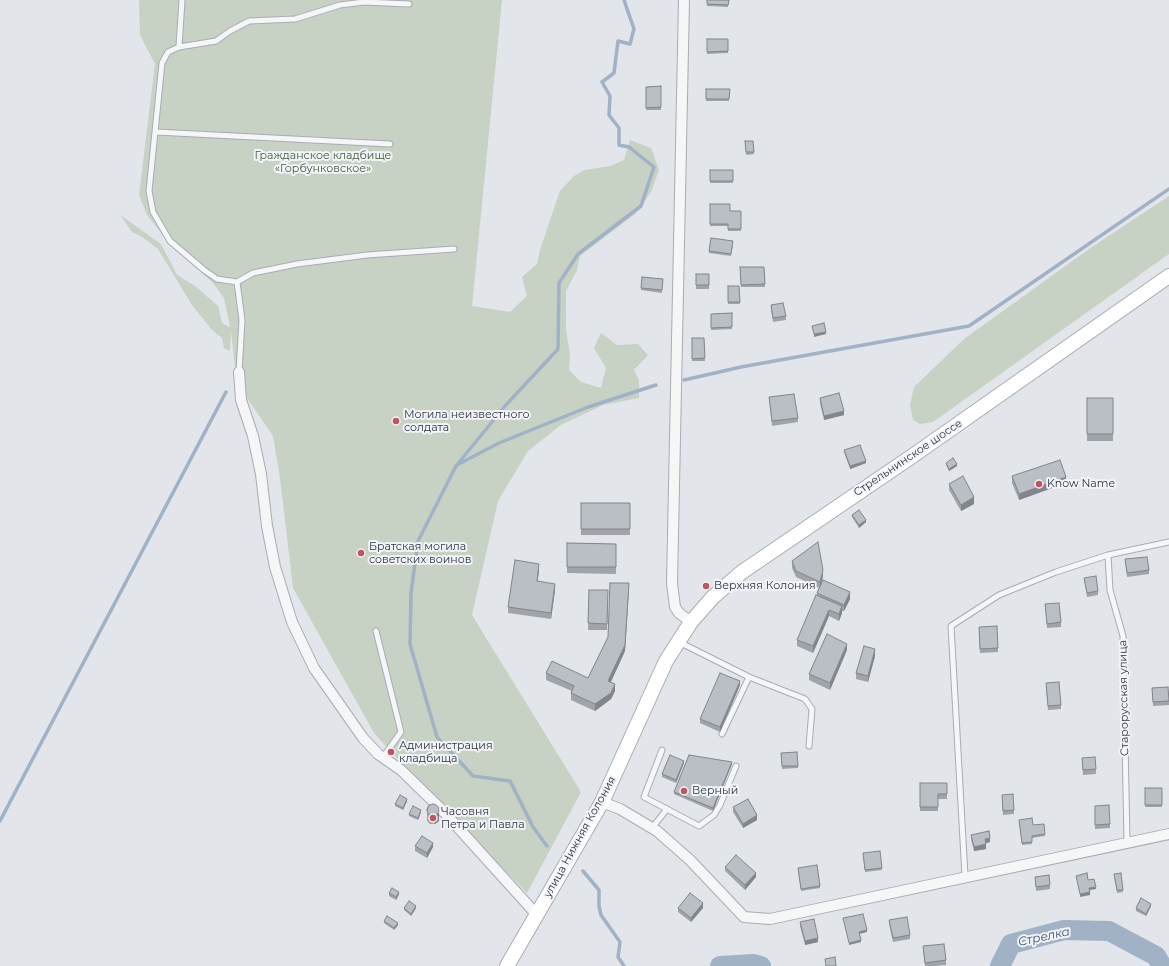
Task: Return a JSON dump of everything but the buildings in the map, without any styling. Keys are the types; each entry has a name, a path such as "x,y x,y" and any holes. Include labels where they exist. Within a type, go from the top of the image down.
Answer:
{"main road":[{"name":"Стрельнинское шоссе","path":"666,661 691,622 713,597 742,572 911,457 1169,276"},
{"name":"улица Нижняя Колония","path":"514,958 602,802 666,661"}],"street":[{"path":"684,0 672,583 674,606 679,613 691,622"},
{"path":"239,372 241,400 253,436 261,474 267,526 275,567 292,622 314,668 363,738 383,757 401,770 443,811 537,915"},
{"path":"602,802 620,809 652,828 690,860 744,917 770,919 965,876 1169,834"}],"lane":[{"path":"179,47 182,0"},
{"path":"409,4 364,2 340,5 295,20 249,21 230,31 216,41 179,47 168,52 162,63 150,191 153,212 170,241 204,270 217,279 237,282 254,273 297,264 348,259 367,255 454,249"},
{"path":"156,132 390,144"},
{"path":"237,282 242,320 239,372"},
{"path":"965,876 951,626 999,595 1056,572 1108,555 1169,542"},
{"name":"Старорусская улица","path":"1108,555 1110,590 1123,636 1127,843"},
{"path":"376,631 401,732 383,757"},
{"path":"678,642 749,677 805,700 812,709 809,746"},
{"path":"722,734 749,677"},
{"path":"662,750 644,797 699,826 714,815 720,805 736,766"},
{"path":"652,828 667,810"}],"green space":[{"name":"Гражданское кладбище «Горбунковское»","path":"139,0 502,0 472,306 510,312 527,296 522,277 537,264 540,250 560,191 574,176 585,170 610,166 624,160 630,140 651,148 659,170 651,192 635,214 580,256 577,270 566,291 566,329 570,355 569,370 581,382 601,388 606,368 594,348 601,333 617,345 638,344 648,355 634,370 639,380 639,398 603,405 561,425 528,451 498,501 472,615 581,792 527,893 413,776 374,733 293,588 280,478 273,436 247,398 235,367 231,331 230,351 224,348 222,338 212,330 192,305 158,249 142,237 132,232 120,215 161,244 177,275 195,286 218,306 222,323 230,327 224,298 213,283 169,243 147,215 139,195 155,64 140,35"},
{"path":"1169,196 1169,254 933,422 920,424 913,420 910,405 914,387 964,339 1089,249"}],"waterway":[{"path":"547,846 533,827 510,781 473,776 437,737 410,644 411,593 418,541 456,466 505,406 558,349 559,283 578,254 641,206 654,167 629,147 619,145 619,128 609,115 610,96 602,82 614,73 618,41 630,44 634,29 624,0"},
{"path":"684,380 741,367 969,326 1169,189"},
{"path":"457,465 499,443 588,407 656,385"},
{"path":"0,821 226,392"},
{"path":"583,871 599,890 599,906 601,915 620,942 618,957 624,966"},
{"name":"Стрелка","path":"1000,966 1011,944 1064,930 1109,931 1156,956 1162,966"},
{"name":"Стрелка","path":"720,966 754,964 761,966"}],"place":[{"name":"Могила неизвестного солдата","path":"396,421"},
{"name":"Know Name","path":"1039,484"},
{"name":"Братская могила советских воинов","path":"361,553"},
{"name":"Верхняя Колония","path":"706,586"},
{"name":"Администрация кладбища","path":"391,752"},
{"name":"Верный","path":"684,791"},
{"name":"Часовня Петра и Павла","path":"433,818"}]}
